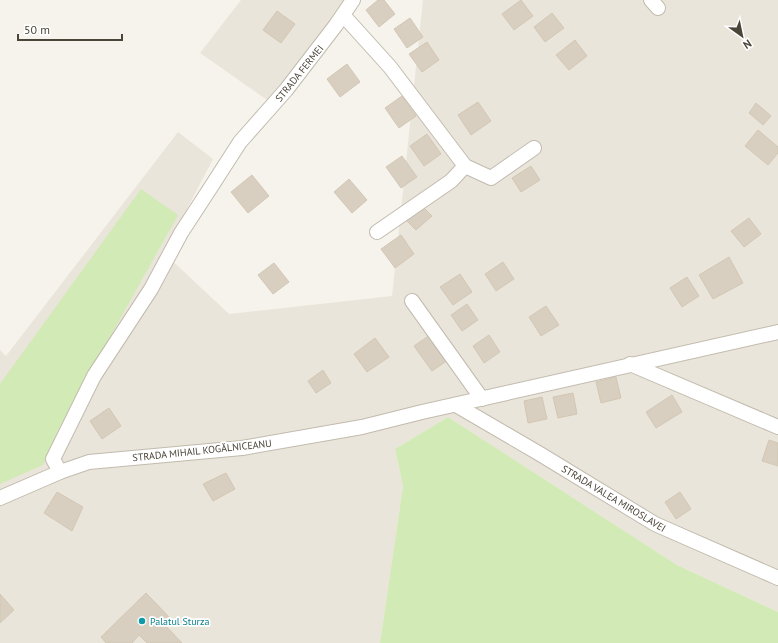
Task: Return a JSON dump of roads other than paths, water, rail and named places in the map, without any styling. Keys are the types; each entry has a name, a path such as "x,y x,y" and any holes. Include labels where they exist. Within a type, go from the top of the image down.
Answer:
{"street":[{"name":"STRADA FERMEI","path":"60,472 53,459 94,376 151,289 181,233 240,142 286,90 353,0"},
{"path":"343,15 390,67 465,166 491,178 534,148"},
{"path":"377,232 450,181 465,166"},
{"path":"412,301 482,399"},
{"name":"STRADA MIHAIL KOGĂLNICEANU","path":"0,498 60,472 89,462 242,448 362,427 630,364 778,332"},
{"path":"630,364 778,427"},
{"name":"STRADA VALEA MIROSLAVEI","path":"456,405 655,524 778,578"}],"place":[{"name":"Palatul Sturza","path":"142,621"}]}
